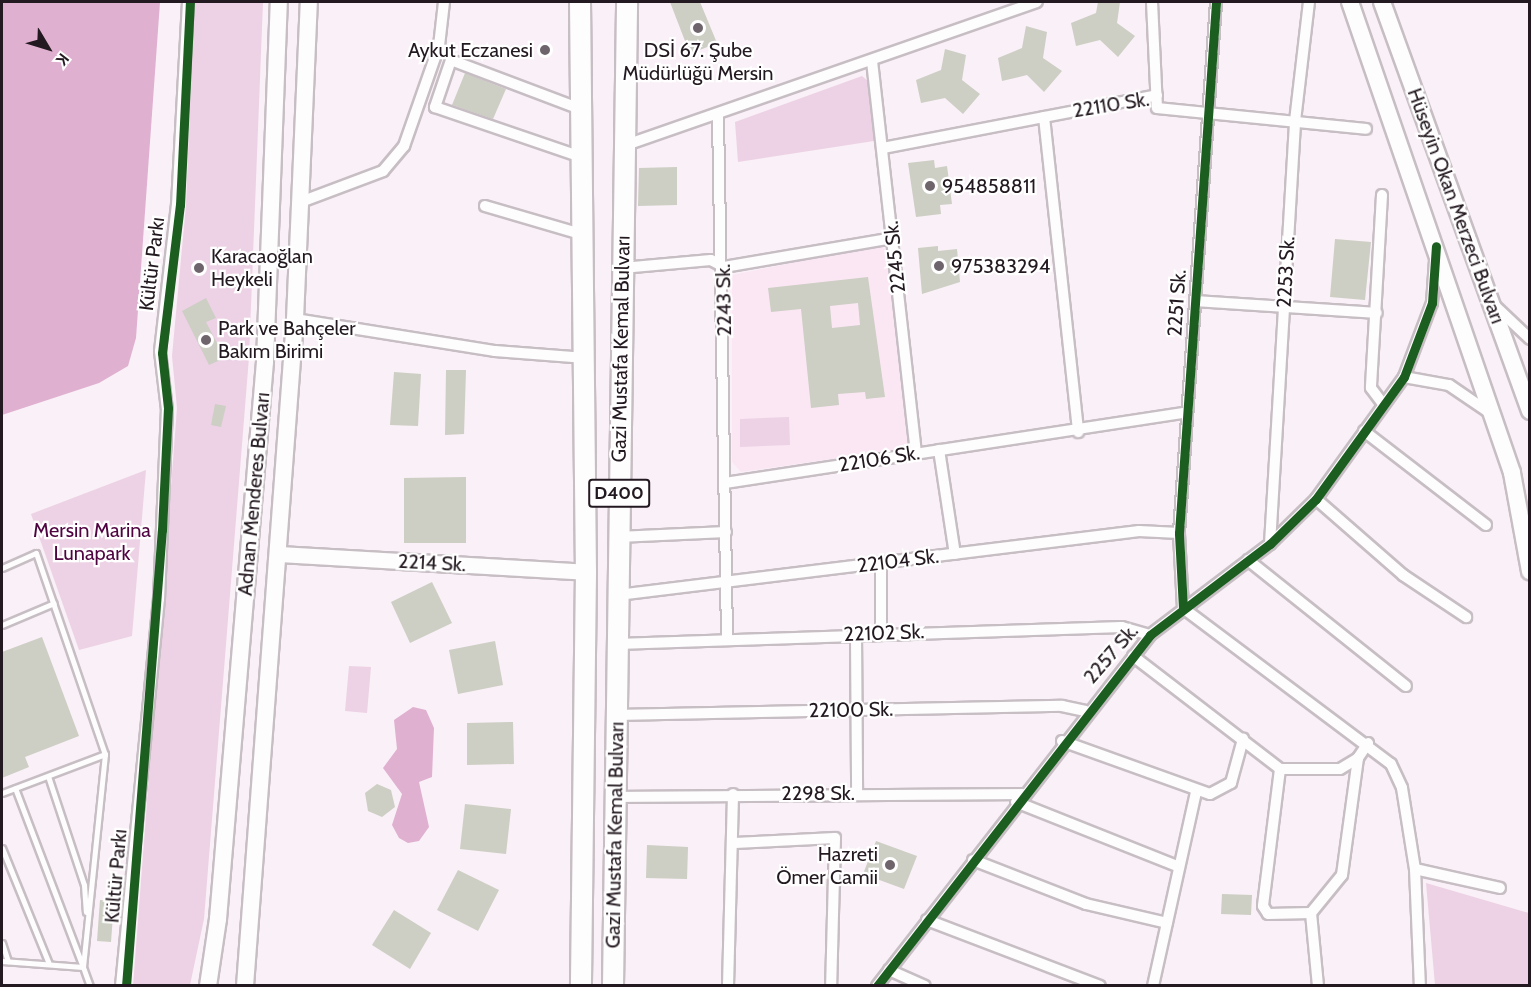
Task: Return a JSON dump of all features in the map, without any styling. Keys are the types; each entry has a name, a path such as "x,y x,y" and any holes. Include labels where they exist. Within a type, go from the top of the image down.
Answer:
{"highway":[{"name":"Gazi Mustafa Kemal Bulvarı","path":"580,2 585,158 586,358 581,986"},
{"name":"Gazi Mustafa Kemal Bulvarı","path":"613,986 627,2"}],"main road":[{"name":"Adnan Menderes Bulvarı","path":"208,986 218,919 265,362 279,2"},
{"name":"Adnan Menderes Bulvarı","path":"245,986 245,957 278,554 294,319 309,2"},
{"name":"Hüseyin Okan Merzeci Bulvarı","path":"1350,2 1436,246 1512,473 1530,571"},
{"name":"Hüseyin Okan Merzeci Bulvarı","path":"1382,2 1530,411"}],"street":[{"name":"Kültür Parkı","path":"121,986 159,599 167,410 160,351 177,205 188,2"},
{"path":"298,202 383,171 404,146 439,46 444,2"},
{"path":"626,145 718,116 1037,2"},
{"path":"1152,2 1157,95"},
{"name":"2251 Sk.","path":"1183,608 1179,533 1216,2"},
{"name":"2253 Sk.","path":"1270,544 1296,121 1309,2"},
{"path":"583,110 452,60 435,107 585,158"},
{"name":"2245 Sk.","path":"872,61 916,453"},
{"name":"22110 Sk.","path":"883,148 1157,95 1157,108 1167,113 1209,114 1366,129"},
{"name":"2243 Sk.","path":"718,116 724,267 725,483"},
{"path":"1044,117 1078,432"},
{"path":"1382,195 1371,388 1383,404"},
{"path":"485,206 585,236"},
{"path":"622,268 711,260 724,267 893,238"},
{"name":"2257 Sk.","path":"877,986 1085,711 1150,635 1270,544 1316,500 1404,377 1432,303 1436,246"},
{"path":"1196,301 1377,313"},
{"path":"1492,304 1530,339"},
{"path":"294,319 495,351 586,358"},
{"path":"1404,377 1449,385 1494,417"},
{"name":"22106 Sk.","path":"725,483 916,453 1078,432 1187,412"},
{"path":"1364,431 1486,525"},
{"path":"939,450 955,554"},
{"path":"725,483 727,638"},
{"path":"1316,500 1403,575 1466,617"},
{"name":"22104 Sk.","path":"618,595 1139,531 1179,533"},
{"path":"618,537 726,532"},
{"name":"2214 Sk.","path":"278,554 586,572"},
{"path":"1248,560 1406,686"},
{"path":"881,563 881,633"},
{"path":"1183,608 1368,743 1391,764 1402,788 1415,869 1420,986"},
{"name":"22102 Sk.","path":"617,644 727,638 1122,627 1150,635"},
{"path":"856,634 860,710 857,793"},
{"path":"1133,656 1280,769 1340,770 1358,758 1368,743"},
{"name":"22100 Sk.","path":"616,715 1062,706 1085,711"},
{"path":"1062,741 1196,792 1222,792 1231,783 1243,739"},
{"path":"1318,986 1311,913 1342,875 1358,758"},
{"path":"1280,769 1263,906 1268,914 1311,913"},
{"path":"1153,986 1196,792"},
{"name":"2298 Sk.","path":"615,797 857,793 1019,798"},
{"path":"728,986 735,843 734,794"},
{"path":"1019,798 1179,867"},
{"path":"735,843 835,838 831,986"},
{"path":"973,860 1086,904 1167,923"},
{"path":"1415,869 1500,888"},
{"path":"927,920 1100,986"},
{"path":"245,957 251,986"},
{"path":"889,970 925,986"}],"lane":[{"path":"2,568 36,553 105,754 83,968"},
{"path":"2,625 54,603"},
{"path":"2,793 105,754"},
{"path":"48,776 84,885 87,926"},
{"path":"15,788 90,986"},
{"path":"2,848 49,964"},
{"path":"2,943 5,961 83,968"}],"shaded area":[{"path":"2,2 160,2 136,338 128,366 99,383 2,415"},
{"path":"879,245 888,251 909,441 902,449 741,472 732,462 732,275"},
{"path":"413,707 426,710 434,728 432,777 419,782 429,827 419,841 408,843 399,838 392,825 402,794 383,768 397,749 394,720"}],"green space":[{"path":"194,2 263,2 249,357 204,919 190,985 133,986 177,408 172,356 186,205"},
{"path":"862,76 868,81 874,141 738,162 735,122"},
{"path":"789,417 790,445 740,447 740,419"},
{"name":"Mersin Marina Lunapark","path":"146,470 132,636 79,650 31,514"},
{"path":"349,666 371,667 367,713 345,711"},
{"path":"1426,883 1529,913 1529,985 1435,985"}],"building":[{"path":"670,2 700,2 717,43 690,54"},
{"path":"1098,2 1120,2 1117,23 1135,36 1118,57 1100,40 1076,46 1071,23 1096,13"},
{"path":"1026,26 1047,32 1043,58 1062,71 1044,92 1027,75 1002,81 998,58 1022,48"},
{"path":"945,49 966,55 962,80 980,94 963,114 945,98 921,103 916,80 941,70"},
{"path":"465,73 506,89 493,119 452,105"},
{"name":"954858811","path":"934,160 935,168 947,166 952,204 940,205 941,214 916,217 908,163"},
{"path":"677,167 677,205 638,206 639,168"},
{"path":"1335,239 1371,242 1365,300 1330,297"},
{"name":"975383294","path":"938,246 938,251 957,249 960,282 922,294 918,248"},
{"path":"868,277 885,397 866,399 865,392 838,394 839,405 811,408 801,309 771,312 768,288","holes":["858,303 860,325 832,328 830,306"]},
{"name":"Park ve Bahçeler Bakım Birimi","path":"206,298 216,318 206,322 225,358 209,365 182,311"},
{"path":"446,370 466,370 464,434 445,435"},
{"path":"394,372 421,374 418,426 390,425"},
{"path":"215,404 226,406 221,427 211,425"},
{"path":"466,477 466,543 404,543 404,478"},
{"path":"432,582 452,623 410,643 391,602"},
{"path":"42,637 79,736 25,757 29,767 2,778 2,652"},
{"path":"495,641 503,685 458,694 449,650"},
{"path":"513,722 514,764 467,765 467,723"},
{"path":"377,784 391,790 395,807 382,817 368,811 365,793"},
{"path":"465,804 511,809 506,854 460,849"},
{"name":"Hazreti Ömer Camii","path":"876,841 917,856 904,889 863,874"},
{"path":"647,845 688,847 687,879 646,878"},
{"path":"458,870 499,890 478,931 437,910"},
{"path":"1222,894 1252,895 1251,915 1221,914"},
{"path":"100,900 114,901 111,942 97,941"},
{"path":"394,910 431,933 410,969 372,945"}],"cycle path":[{"path":"126,986 162,530 168,408 162,353 180,205 190,2"},
{"path":"1183,608 1179,533 1216,2"},
{"path":"877,986 1150,635 1270,544 1316,499 1404,377 1432,303 1436,246"}],"place":[{"name":"DSİ 67. Şube Müdürlüğü Mersin","path":"698,28"},
{"name":"Aykut Eczanesi","path":"545,50"},
{"name":"954858811","path":"930,186"},
{"name":"975383294","path":"939,266"},
{"name":"Karacaoğlan Heykeli","path":"199,268"},
{"name":"Park ve Bahçeler Bakım Birimi","path":"206,340"},
{"name":"Hazreti Ömer Camii","path":"890,865"}]}
